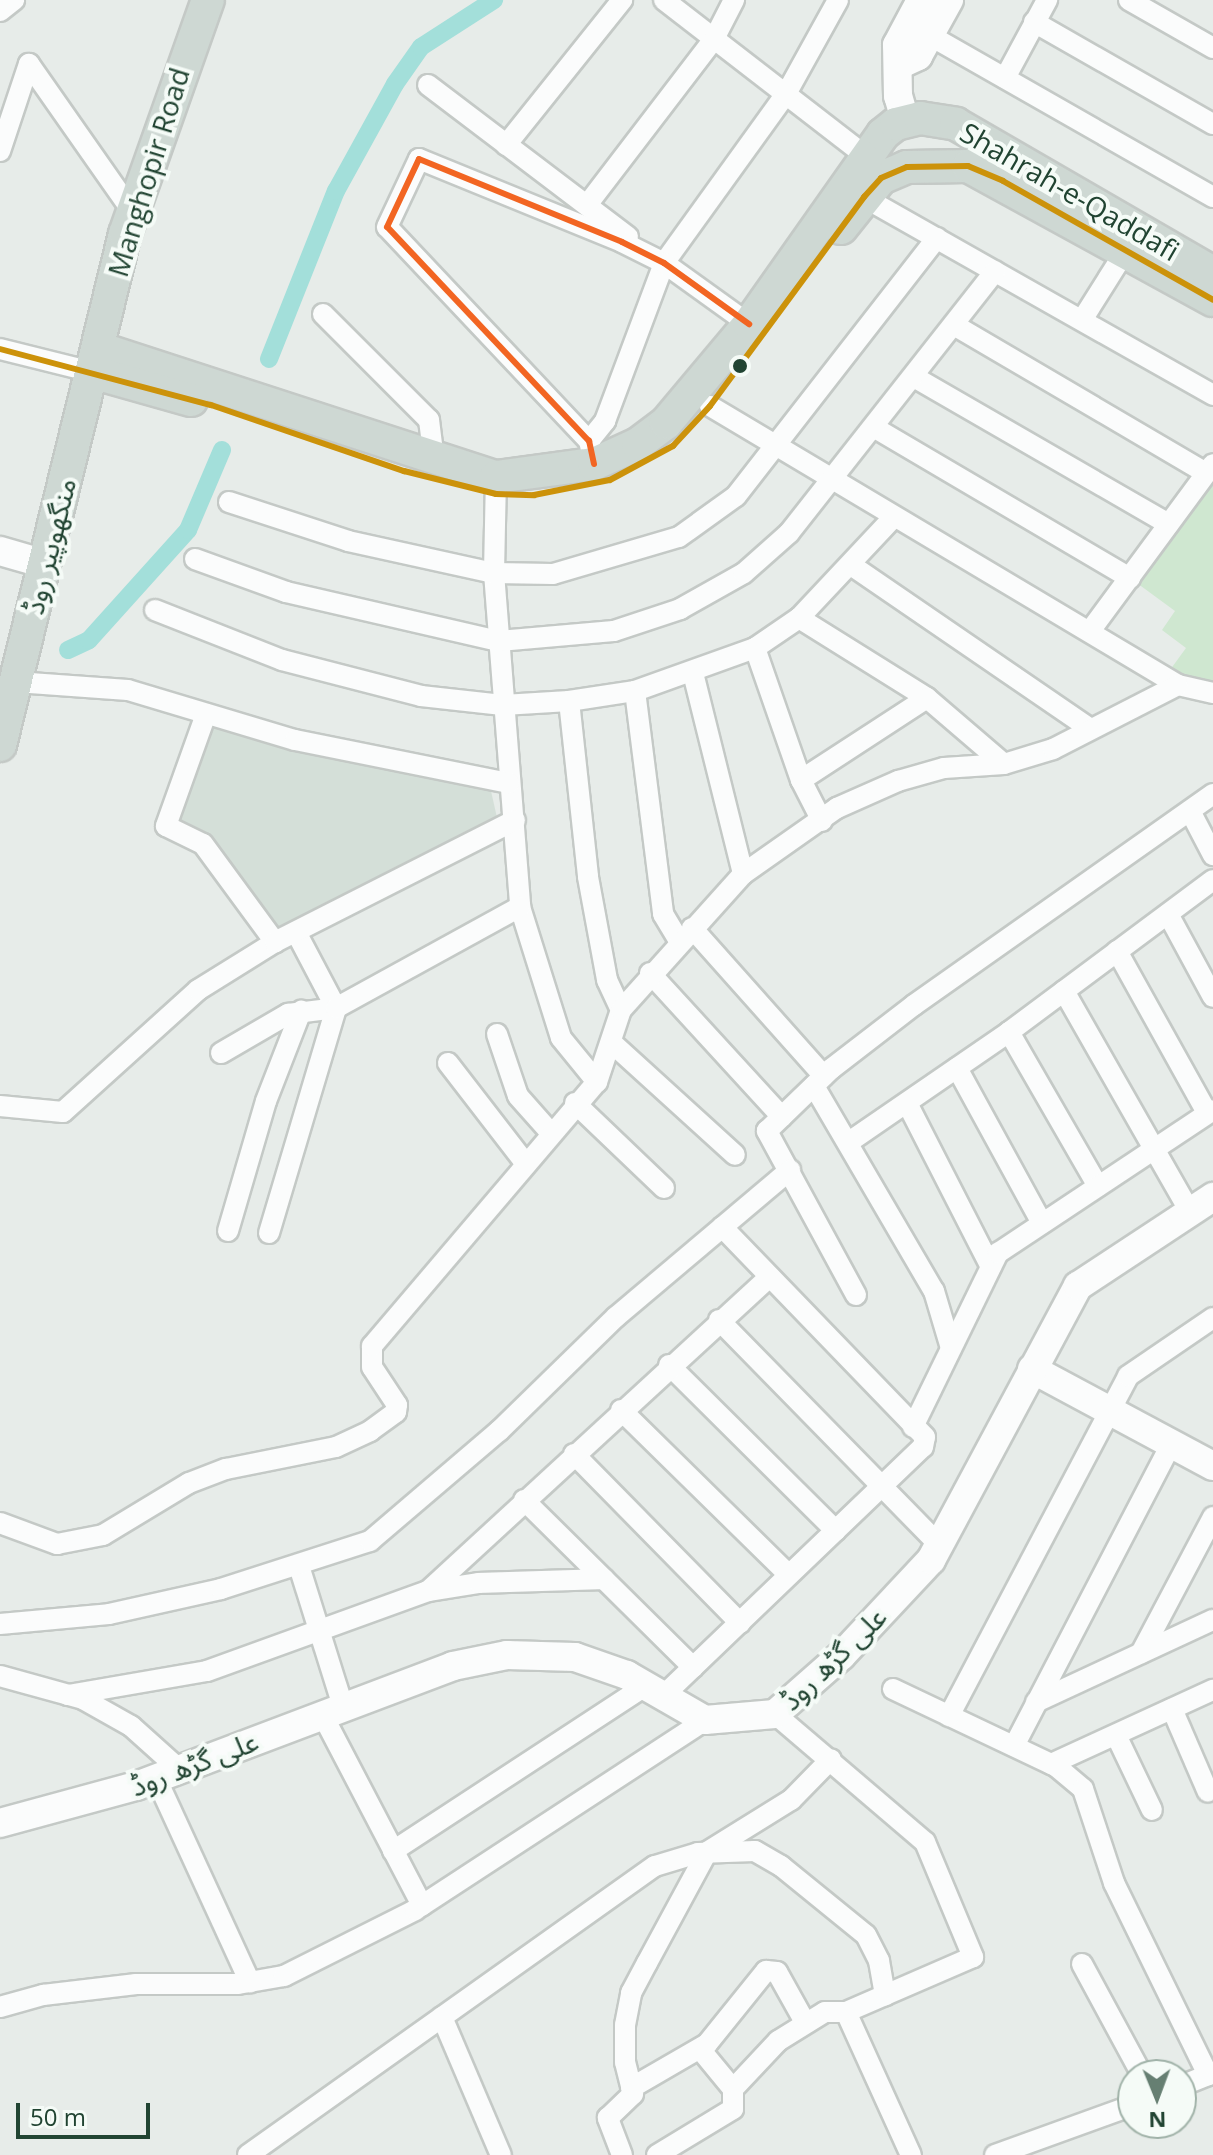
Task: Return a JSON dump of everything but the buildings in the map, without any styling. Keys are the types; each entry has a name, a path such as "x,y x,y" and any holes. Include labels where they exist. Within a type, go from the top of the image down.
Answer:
{"main road":[{"name":"Manghopir Road","path":"95,360 132,211 208,0"},
{"path":"905,120 897,87 901,64 897,45 921,0"},
{"path":"901,64 918,56 949,0"},
{"name":"Shahrah-e-Qaddafi","path":"95,360 211,405 404,471 496,485 582,487 610,480 710,406 855,192 866,156 888,129 905,120 932,118 956,124 1211,275"},
{"name":"Shahrah-e-Qaddafi","path":"654,445 666,423 855,192 907,167 968,166 1126,250 1211,275"},
{"name":"Shahrah-e-Qaddafi","path":"95,360 434,460 496,485 592,453 654,445"},
{"name":"منگھوپیر روڈ","path":"2,725 16,682 95,360"},
{"path":"0,551 45,564"},
{"name":"علی گڑھ روڈ","path":"0,1823 168,1774 453,1666 507,1655 575,1657 654,1691 705,1720 775,1714 842,1655 931,1560 1078,1286 1202,1205"},
{"path":"1032,1369 1213,1466"}],"street":[{"path":"0,11 14,0"},
{"path":"506,145 622,0"},
{"path":"664,0 866,156"},
{"path":"587,205 714,39 734,0"},
{"path":"664,263 419,159 387,227 592,453 664,263 786,94 838,0"},
{"path":"1005,78 1047,0"},
{"path":"1129,0 1213,48"},
{"path":"1034,22 1213,124"},
{"path":"929,35 1213,197"},
{"path":"0,151 29,64 132,211"},
{"path":"428,85 749,324"},
{"path":"855,192 1213,395"},
{"path":"229,502 348,541 494,573 553,574 679,537 736,496 937,238"},
{"path":"1082,320 1126,250"},
{"path":"195,559 286,592 499,641 614,631 680,609 744,573 789,533 835,480 995,271"},
{"path":"323,314 429,420 434,460"},
{"path":"954,325 1210,469 1090,631"},
{"path":"0,349 95,360"},
{"path":"914,377 1169,524"},
{"path":"710,406 1178,685 1213,693"},
{"path":"875,428 1130,578"},
{"path":"496,485 494,573 520,907 561,1038 597,1082"},
{"path":"155,610 335,675 421,696 503,705 569,701 635,691 693,673 755,648 799,618 894,517"},
{"path":"851,565 1089,728"},
{"path":"799,618 927,698 1004,764"},
{"path":"755,648 801,780 822,821"},
{"path":"693,673 743,874"},
{"path":"16,682 128,690 295,740 509,783"},
{"path":"0,1523 57,1544 103,1535 189,1483 226,1469 336,1447 370,1431 396,1412 397,1405 372,1367 372,1346 550,1132 597,1082 621,1010 650,973 743,874 837,808 898,781 944,768 1004,764 1053,749 1178,685"},
{"path":"635,691 663,914 686,935 819,1081 849,1142 934,1291 951,1348"},
{"path":"801,780 927,698"},
{"path":"569,701 588,877 607,980 621,1010"},
{"path":"206,714 166,826 203,844 275,942"},
{"path":"856,1295 767,1131 819,1081 949,980 1213,794"},
{"path":"1190,811 1213,855"},
{"path":"0,1106 63,1112 198,990 275,942 515,820"},
{"path":"849,1142 1009,1032 1213,880"},
{"path":"221,1053 268,1023 301,1011 336,1008 520,907"},
{"path":"1168,914 1213,997"},
{"path":"269,1233 336,1008 296,932"},
{"path":"913,1427 998,1253 1210,1112 1117,951"},
{"path":"650,973 782,1117"},
{"path":"1064,991 1152,1150 1202,1205"},
{"path":"228,1231 266,1101 301,1011"},
{"path":"1009,1032 1098,1186"},
{"path":"497,1034 518,1096 550,1132"},
{"path":"612,1043 735,1155"},
{"path":"448,1063 526,1164"},
{"path":"957,1068 1042,1223"},
{"path":"575,1103 664,1188"},
{"path":"907,1103 991,1267"},
{"path":"0,1624 109,1614 299,1566 370,1541 790,1170"},
{"path":"393,1851 693,1667 923,1447 925,1437 722,1227"},
{"path":"428,1591 669,1365 770,1277"},
{"path":"949,1716 1128,1376 1213,1318"},
{"path":"719,1320 939,1545"},
{"path":"669,1365 836,1531"},
{"path":"621,1410 789,1575"},
{"path":"1014,1746 1172,1443"},
{"path":"574,1454 740,1623"},
{"path":"524,1500 693,1667"},
{"path":"1141,1653 1213,1517"},
{"path":"299,1566 320,1632 332,1710 393,1851 422,1905"},
{"path":"68,1695 207,1671 428,1591 479,1583 604,1579"},
{"path":"1036,1702 1213,1620"},
{"path":"0,1676 68,1695 131,1726 168,1774 250,1982"},
{"path":"893,1689 1051,1764 1083,1789 1114,1883 1211,2074"},
{"path":"1051,1764 1213,1690"},
{"path":"1172,1709 1204,1757 1208,1792"},
{"path":"733,2089 778,2041 805,2022 833,2009 846,2012 973,1957 925,1842 775,1714"},
{"path":"0,2007 43,1995 136,1984 250,1982 284,1976 422,1905 705,1720"},
{"path":"1116,1735 1152,1810"},
{"path":"622,2155 608,2118 631,2099 624,2050 631,1993 707,1852 773,1813 831,1759"},
{"path":"248,2155 655,1866 707,1852 755,1851 818,1894 866,1935 879,1961 885,1995"},
{"path":"1082,1964 1133,2059"},
{"path":"631,2088 700,2049 735,2005 772,1969 805,2022"},
{"path":"846,2012 911,2155"},
{"path":"442,2017 501,2155"},
{"path":"657,2155 733,2109 733,2089 700,2049"},
{"path":"995,2155 1117,2111"}],"shaded area":[{"path":"208,726 491,791 498,822 276,931 175,821"}],"green space":[{"path":"1213,467 1213,686 1170,670 1186,648 1162,630 1175,611 1130,578"}],"waterway":[{"path":"269,359 336,191 395,84 421,47 494,0"},
{"path":"68,650 89,640 188,530 222,450"}],"transit line":[{"name":"50","path":"594,464 589,441 387,227 419,159 622,242 664,263 749,324"},
{"path":"0,349 211,405 404,471 496,494 534,495 610,480 673,446 710,406 864,197 881,178 907,167 968,166 1003,181 1213,300"}]}
